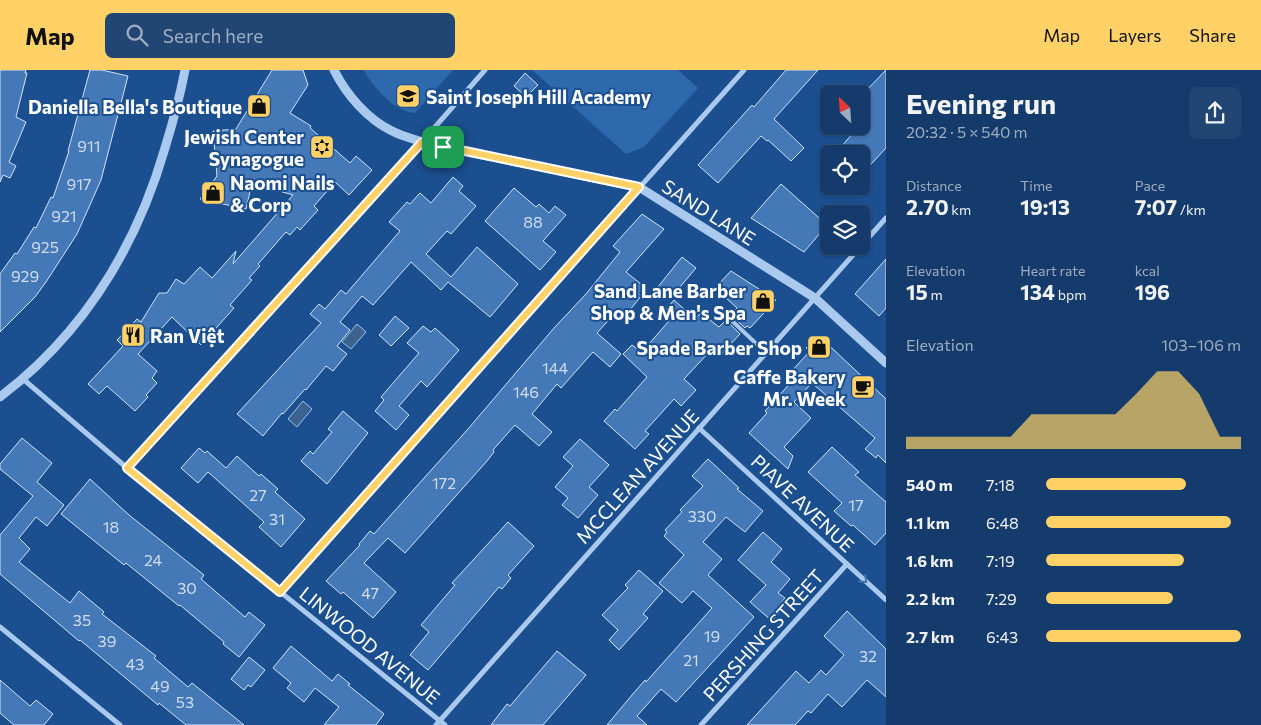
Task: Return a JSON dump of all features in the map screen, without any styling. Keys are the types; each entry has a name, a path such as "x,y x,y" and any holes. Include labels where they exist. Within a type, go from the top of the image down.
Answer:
{"street":[{"path":"0,397 60,343 93,302 133,236 161,165 175,116 184,70"},
{"name":"SAND LANE","path":"334,70 348,92 372,118 393,131 422,142 639,187 815,298 886,363"},
{"path":"127,468 485,70"},
{"path":"280,592 744,70"},
{"name":"MCCLEAN AVENUE","path":"870,236 886,218"},
{"name":"MCCLEAN AVENUE","path":"437,723 853,255"},
{"name":"LINWOOD AVENUE","path":"23,378 127,468 437,723 445,725"},
{"name":"PIAVE AVENUE","path":"699,428 886,600"},
{"name":"PERSHING STREET","path":"701,725 847,564"},
{"path":"0,627 120,725"}],"lane":[{"path":"729,318 766,353"}],"shaded area":[{"name":"Saint Joseph Hill Academy","path":"364,70 453,70 415,113 399,108 385,98"},
{"path":"532,70 678,70 698,88 644,147 626,154"},
{"path":"357,324 366,332 351,349 342,342"},
{"path":"303,401 312,409 297,427 288,419"}],"building":[{"path":"0,70 26,70 25,73 27,73 16,117 26,122 9,162 16,166 10,178 3,175 0,182"},
{"path":"90,70 102,70 128,76 101,180 77,234 46,282 35,297 0,332 0,274 15,253 17,254 34,227 36,228 51,197 53,198 69,151"},
{"path":"272,70 303,70 308,85 290,113 311,126 310,128 350,163 356,156 372,170 349,195 335,182 314,206 318,210 300,230 297,227 290,235 286,232 258,264 260,266 249,278 252,280 230,305 234,308 201,345 172,317 138,354 157,371 152,378 157,383 146,395 148,397 135,411 107,386 99,394 88,384 123,346 117,340 137,319 141,322 159,293 167,293 176,279 184,284 200,267 212,278 236,251 233,264 293,195 252,183 246,209 200,199 217,176 213,131 236,129"},
{"path":"786,70 818,70 774,119 804,148 791,161 761,136 718,183 698,165 752,105 754,107"},
{"path":"886,70 886,148 870,165 870,145 843,145 851,135 870,135 870,87"},
{"path":"525,73 538,85 526,97 514,86"},
{"path":"453,177 463,186 459,191 476,206 451,234 447,231 426,254 451,277 477,247 518,284 490,317 448,282 441,290 411,262 373,305 362,296 340,322 350,330 337,346 347,354 333,371 326,366 263,436 237,414 321,323 310,314 319,304 325,309 341,290 346,294 400,231 389,222 407,202 410,204 420,193 431,203"},
{"path":"781,184 820,219 820,233 804,252 751,218"},
{"path":"514,188 536,207 539,204 549,213 555,206 566,215 543,241 556,252 540,270 485,221"},
{"path":"642,214 664,229 626,272 647,289 624,317 617,311 597,333 621,354 610,367 593,352 561,388 557,384 532,414 552,432 539,446 515,425 493,450 494,452 487,461 405,553 388,538 364,563 396,592 373,618 343,592 341,594 326,581 360,545 370,531 374,534 586,294 620,252 613,246"},
{"path":"682,257 696,268 670,299 657,288"},
{"path":"886,259 886,308 879,316 855,294"},
{"path":"731,271 776,300 750,328 747,326 745,328 731,315 737,308 715,288"},
{"path":"674,300 695,319 701,313 719,327 726,320 740,334 719,357 711,350 684,379 696,390 681,406 674,399 645,431 649,434 635,449 604,421 615,409 617,411 647,377 623,354 632,345 642,352 668,322 660,316"},
{"path":"395,316 409,328 391,346 379,335"},
{"path":"423,326 431,332 435,328 459,350 427,387 421,381 399,406 409,415 396,430 375,411 384,400 381,397 419,353 407,343"},
{"path":"818,335 886,399 886,463 878,455 876,458 865,449 875,438 812,383 794,402 811,418 784,447 793,456 788,469 749,433 767,413 765,411 794,379 789,374 810,351 806,348"},
{"path":"343,411 368,433 327,484 301,461 310,451 313,454 332,432 328,429"},
{"path":"22,438 52,463 37,482 64,505 47,526 36,517 19,538 30,549 19,562 70,603 79,591 104,612 102,614 156,656 154,658 188,687 192,683 244,725 186,725 159,703 158,705 79,641 0,574 0,535 33,496 0,469 0,464"},
{"path":"580,439 609,465 589,487 598,495 578,518 562,505 568,498 555,487 573,466 563,457"},
{"path":"832,447 859,472 855,475 886,502 886,533 875,545 834,511 842,503 808,472"},
{"path":"199,448 205,453 207,451 226,468 237,456 259,476 261,474 278,489 275,492 305,519 281,547 259,527 264,522 208,472 198,483 181,468"},
{"path":"708,459 739,488 737,489 763,511 745,532 726,517 703,542 722,559 708,575 754,617 676,702 661,689 637,716 647,725 607,725 645,680 646,682 712,608 693,591 682,603 659,583 684,555 664,536 667,532 665,530 682,512 680,510 703,486 692,476"},
{"path":"90,479 129,515 204,575 201,579 245,617 249,612 265,625 239,657 180,605 126,563 124,565 61,514"},
{"path":"508,522 534,546 508,575 511,578 502,589 499,587 428,670 410,655 429,632 421,625 455,585 452,583"},
{"path":"763,532 782,549 771,562 790,579 778,593 785,598 782,602 786,605 772,621 750,602 766,585 738,560"},
{"path":"639,570 663,591 643,614 648,618 619,650 609,640 618,630 602,615 628,588 625,585"},
{"path":"847,611 886,649 886,697 867,680 842,707 828,694 811,713 808,711 795,725 747,725 796,671 809,683 821,670 826,675 844,655 824,636"},
{"path":"291,646 332,681 338,674 350,684 348,685 384,714 376,725 324,725 339,707 315,688 304,702 287,688 291,683 273,668"},
{"path":"557,651 586,675 543,725 491,725 507,704 510,706"},
{"path":"249,657 265,670 251,687 248,685 244,690 231,679"},
{"path":"0,680 30,706 36,700 53,714 44,725 14,725 0,713"}],"place":[{"name":"Saint Joseph Hill Academy","path":"408,96"},
{"name":"Daniella Bella's Boutique","path":"259,106"},
{"name":"Jewish Center Synagogue","path":"322,147"},
{"name":"Naomi Nails & Corp","path":"213,193"},
{"name":"Sand Lane Barber Shop & Men's Spa","path":"763,301"},
{"name":"Ran Việt","path":"133,335"},
{"name":"Spade Barber Shop","path":"819,347"},
{"name":"Caffe Bakery Mr. Week","path":"863,387"}],"route":[{"path":"422,142 443,147 639,187 280,592 127,468 422,142"}]}
